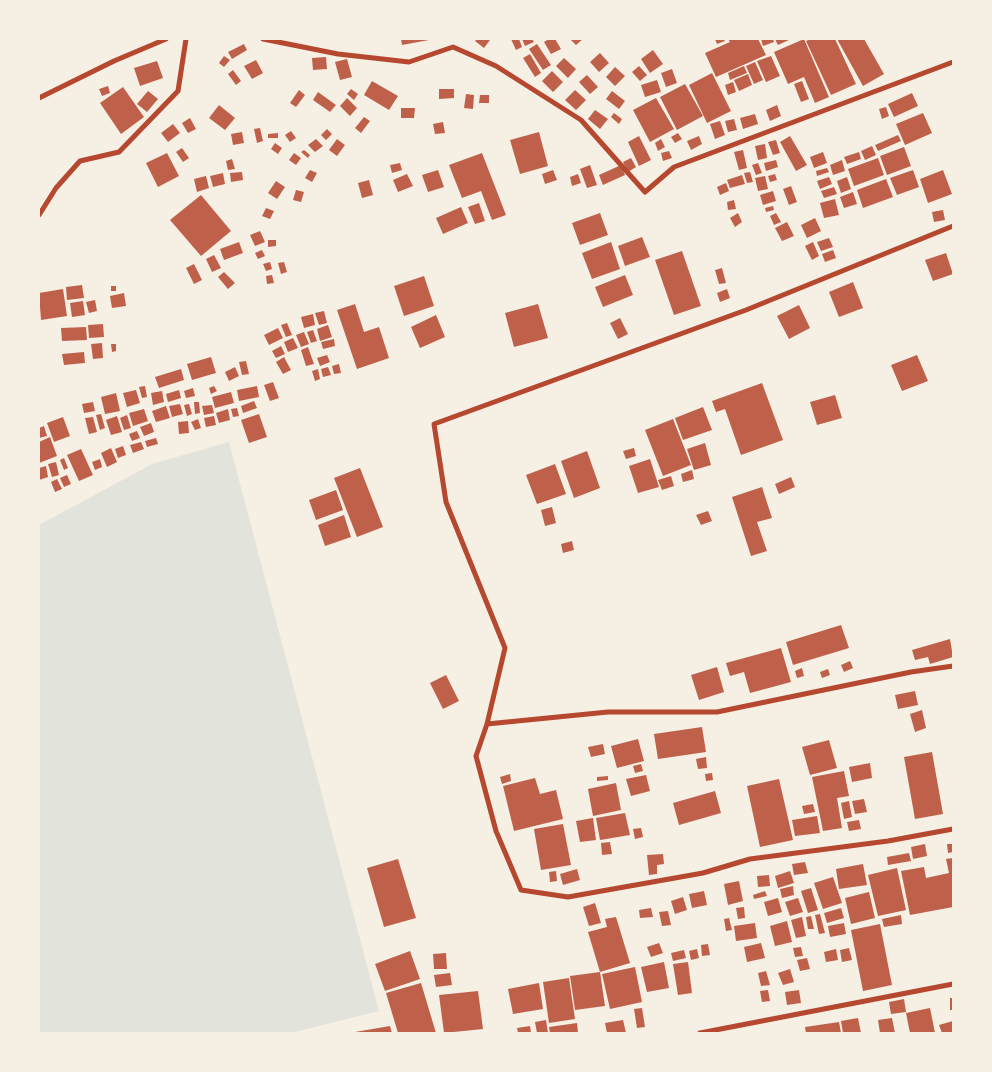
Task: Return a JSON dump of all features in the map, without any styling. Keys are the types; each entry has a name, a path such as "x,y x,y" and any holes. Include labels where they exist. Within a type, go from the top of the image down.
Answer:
{"street":[{"path":"39,98 166,39"},
{"path":"39,215 56,188 80,161 119,152 178,91 186,39"},
{"path":"263,39 338,54 409,62 452,47 496,66 582,120 646,192 674,167 953,62"},
{"path":"953,226 746,310 434,424 446,502 505,648 487,724 476,756 496,831 521,890 568,897 703,873 750,859 888,841 953,829"},
{"path":"487,724 608,712 717,712 911,672 953,666"},
{"path":"700,1033 953,984"}],"shaded area":[{"path":"229,442 379,1011 291,1033 39,1033 39,525 152,464"}],"building":[{"path":"401,39 429,39 429,40 402,45"},
{"path":"477,39 490,40 484,48 475,41"},
{"path":"511,39 519,39 522,47 516,50"},
{"path":"522,39 532,39 534,42 525,46"},
{"path":"549,39 555,39 561,49 551,54 544,42"},
{"path":"570,39 583,39 576,45"},
{"path":"715,39 724,39 725,41 717,44"},
{"path":"728,39 758,39 766,55 716,77 705,53 730,42"},
{"path":"761,39 773,39 774,42 763,46"},
{"path":"775,39 791,39 778,45"},
{"path":"804,39 829,97 815,103 804,77 788,84 774,52"},
{"path":"811,39 835,39 856,84 831,95 806,41"},
{"path":"837,39 864,39 884,74 863,86"},
{"path":"244,44 247,50 232,59 228,52"},
{"path":"537,44 551,65 543,70 529,49"},
{"path":"653,50 663,64 650,73 641,59"},
{"path":"600,53 609,63 599,72 590,62"},
{"path":"530,54 541,73 535,77 523,58"},
{"path":"224,56 230,60 224,67 219,63"},
{"path":"771,56 780,76 766,82 757,61"},
{"path":"326,57 327,69 313,70 312,58"},
{"path":"564,58 576,69 568,78 556,66"},
{"path":"347,59 352,77 340,80 335,62"},
{"path":"256,60 263,73 252,79 244,66"},
{"path":"157,61 163,78 140,86 134,68"},
{"path":"755,62 763,80 754,84 746,66"},
{"path":"639,66 647,75 640,81 632,72"},
{"path":"744,66 747,73 730,80 728,73"},
{"path":"615,67 625,76 615,86 606,77"},
{"path":"672,69 677,83 666,87 661,73"},
{"path":"233,70 241,81 236,85 228,74"},
{"path":"552,71 563,82 553,92 542,81"},
{"path":"712,73 731,111 707,123 689,85"},
{"path":"748,74 752,85 739,91 734,80"},
{"path":"587,75 598,87 590,94 579,82"},
{"path":"657,80 661,92 645,97 641,85"},
{"path":"372,81 398,96 389,110 364,95"},
{"path":"802,81 809,99 801,102 794,84"},
{"path":"733,82 736,92 728,95 725,85"},
{"path":"685,84 703,116 677,130 660,97"},
{"path":"108,86 110,93 102,96 99,89"},
{"path":"123,87 144,117 121,134 100,103"},
{"path":"351,89 358,94 354,100 347,94"},
{"path":"439,89 454,89 454,98 439,99"},
{"path":"299,90 305,95 296,107 290,103"},
{"path":"575,90 586,100 576,110 565,100"},
{"path":"148,91 158,99 147,112 137,104"},
{"path":"612,91 625,101 619,109 606,99"},
{"path":"318,92 336,105 330,112 313,100"},
{"path":"912,93 918,106 894,117 888,104"},
{"path":"466,94 474,95 473,109 464,108"},
{"path":"480,95 489,95 489,103 479,103"},
{"path":"347,98 357,108 350,116 340,106"},
{"path":"656,98 674,129 650,142 633,110"},
{"path":"219,105 235,118 225,130 209,118"},
{"path":"777,105 781,116 770,121 766,110"},
{"path":"886,107 889,116 882,119 879,109"},
{"path":"401,108 415,108 414,118 401,118"},
{"path":"595,110 608,119 600,129 588,119"},
{"path":"614,113 622,119 619,124 611,117"},
{"path":"923,113 932,133 905,145 896,124"},
{"path":"755,114 758,124 743,129 740,118"},
{"path":"364,117 370,121 361,133 355,128"},
{"path":"190,118 196,129 188,133 182,123"},
{"path":"734,119 737,130 728,132 725,121"},
{"path":"720,121 725,135 715,139 710,124"},
{"path":"443,122 445,133 435,134 433,124"},
{"path":"173,124 180,133 168,142 161,133"},
{"path":"260,128 263,141 257,143 254,129"},
{"path":"327,129 332,134 326,140 321,135"},
{"path":"291,131 296,138 290,142 285,135"},
{"path":"242,132 244,143 233,145 231,134"},
{"path":"539,132 548,166 520,174 510,140"},
{"path":"278,133 278,138 268,138 268,134"},
{"path":"678,133 682,139 675,143 671,137"},
{"path":"898,135 901,141 878,151 875,145"},
{"path":"639,136 651,160 639,166 628,142"},
{"path":"699,136 702,144 691,150 687,141"},
{"path":"790,136 807,165 796,171 780,142"},
{"path":"316,139 323,146 315,152 308,145"},
{"path":"337,139 345,145 337,156 329,150"},
{"path":"661,139 665,147 658,151 655,143"},
{"path":"776,140 780,153 773,155 768,142"},
{"path":"275,143 282,148 278,154 271,149"},
{"path":"765,144 767,158 758,160 755,146"},
{"path":"872,146 876,155 865,160 861,151"},
{"path":"904,147 911,166 887,175 880,156"},
{"path":"182,148 189,158 183,162 176,152"},
{"path":"304,150 310,155 308,158 301,152"},
{"path":"743,150 747,168 739,170 734,152"},
{"path":"669,151 672,158 663,161 661,153"},
{"path":"823,152 827,163 814,168 810,157"},
{"path":"859,152 861,159 847,164 844,157"},
{"path":"167,153 179,176 158,187 146,163"},
{"path":"294,153 301,158 296,165 289,160"},
{"path":"482,153 506,215 492,220 481,191 462,198 449,165"},
{"path":"631,158 636,167 628,172 623,162"},
{"path":"878,158 884,175 854,186 848,169"},
{"path":"232,159 235,169 228,170 226,161"},
{"path":"776,160 778,167 766,171 764,163"},
{"path":"842,160 845,171 833,175 830,165"},
{"path":"400,163 402,170 392,173 390,165"},
{"path":"758,163 762,173 756,175 752,165"},
{"path":"590,165 597,185 587,188 580,169"},
{"path":"621,165 625,175 603,185 599,175"},
{"path":"827,168 829,172 817,176 816,171"},
{"path":"310,170 317,173 312,182 305,178"},
{"path":"438,170 444,187 428,192 422,175"},
{"path":"553,170 557,180 545,184 542,174"},
{"path":"913,170 919,187 897,195 890,178"},
{"path":"943,170 952,194 928,203 920,179"},
{"path":"242,172 243,180 231,182 230,173"},
{"path":"750,172 753,182 747,183 744,173"},
{"path":"223,173 225,184 213,187 210,176"},
{"path":"407,174 413,186 398,192 393,180"},
{"path":"578,174 581,183 572,186 570,177"},
{"path":"775,174 777,180 770,182 768,176"},
{"path":"742,175 745,184 730,188 727,180"},
{"path":"206,176 209,188 197,192 194,179"},
{"path":"765,176 768,189 758,191 755,178"},
{"path":"829,177 832,184 820,189 817,181"},
{"path":"847,177 851,189 841,193 837,181"},
{"path":"886,179 893,197 863,208 857,190"},
{"path":"369,180 373,195 362,198 358,183"},
{"path":"276,181 285,187 277,199 268,193"},
{"path":"726,183 729,191 720,195 717,187"},
{"path":"791,186 797,202 789,205 783,189"},
{"path":"834,187 837,194 824,198 821,191"},
{"path":"296,190 304,192 301,202 293,200"},
{"path":"773,191 776,201 763,205 760,195"},
{"path":"853,192 857,204 844,208 840,197"},
{"path":"201,195 231,231 201,256 170,220"},
{"path":"835,199 839,215 824,218 820,203"},
{"path":"734,200 736,209 728,210 727,202"},
{"path":"479,203 485,221 475,224 468,207"},
{"path":"773,206 774,210 766,212 765,208"},
{"path":"461,207 468,223 443,234 436,218"},
{"path":"266,208 274,211 270,219 262,216"},
{"path":"943,210 945,220 934,222 932,212"},
{"path":"600,213 608,235 580,245 572,223"},
{"path":"738,213 742,222 735,227 730,218"},
{"path":"776,213 781,222 774,225 770,216"},
{"path":"815,218 821,231 807,238 801,225"},
{"path":"787,222 794,236 782,241 775,228"},
{"path":"260,231 265,242 255,246 250,235"},
{"path":"642,237 650,257 625,266 618,246"},
{"path":"829,238 833,247 821,251 817,242"},
{"path":"268,240 276,240 276,246 268,247"},
{"path":"239,242 243,253 224,260 220,249"},
{"path":"611,242 620,269 592,279 582,253"},
{"path":"813,242 819,256 812,260 805,246"},
{"path":"262,250 265,256 258,259 255,253"},
{"path":"833,250 836,258 825,262 822,254"},
{"path":"682,251 701,306 674,315 655,260"},
{"path":"946,253 953,274 933,281 925,260"},
{"path":"214,255 221,268 212,272 206,259"},
{"path":"270,262 272,269 266,271 263,264"},
{"path":"284,262 287,272 281,274 278,263"},
{"path":"194,264 202,280 194,284 186,268"},
{"path":"722,268 726,283 719,284 715,270"},
{"path":"224,272 235,283 228,289 218,277"},
{"path":"272,275 274,283 267,284 266,276"},
{"path":"625,275 633,295 603,307 595,287"},
{"path":"424,276 434,306 404,316 394,286"},
{"path":"853,282 863,308 839,317 829,292"},
{"path":"82,285 84,298 67,300 66,287"},
{"path":"111,286 116,286 116,291 111,291"},
{"path":"63,289 67,316 41,320 39,293"},
{"path":"727,289 730,298 720,302 717,293"},
{"path":"124,293 126,306 112,308 110,296"},
{"path":"95,300 97,311 89,313 86,302"},
{"path":"83,301 85,315 72,317 70,303"},
{"path":"355,304 364,332 379,327 389,358 357,369 337,310"},
{"path":"538,304 548,338 514,347 505,313"},
{"path":"799,305 810,328 789,339 777,316"},
{"path":"324,311 327,323 319,325 315,313"},
{"path":"313,314 315,325 304,328 301,317"},
{"path":"436,315 445,337 420,348 411,327"},
{"path":"620,318 628,334 618,339 610,323"},
{"path":"287,323 292,335 286,337 281,325"},
{"path":"103,324 104,337 89,338 88,325"},
{"path":"328,325 332,337 320,341 317,329"},
{"path":"86,327 87,340 62,341 61,328"},
{"path":"278,328 283,338 269,345 264,335"},
{"path":"313,330 317,341 311,343 307,332"},
{"path":"304,332 309,344 301,347 296,335"},
{"path":"293,338 298,348 288,352 284,342"},
{"path":"334,339 335,346 323,349 321,342"},
{"path":"102,343 103,358 93,359 91,344"},
{"path":"111,344 116,344 116,351 112,352"},
{"path":"281,346 285,354 276,358 272,351"},
{"path":"308,347 314,364 306,366 301,350"},
{"path":"84,352 85,363 64,365 62,354"},
{"path":"327,355 330,362 320,366 317,358"},
{"path":"917,355 928,381 902,391 891,365"},
{"path":"211,357 216,373 192,380 187,364"},
{"path":"284,357 291,370 283,374 276,362"},
{"path":"246,361 249,374 242,375 239,362"},
{"path":"339,364 341,373 334,374 332,366"},
{"path":"235,367 239,376 229,381 225,372"},
{"path":"328,367 331,375 323,377 321,369"},
{"path":"181,369 184,380 159,388 155,377"},
{"path":"318,369 320,379 315,381 312,371"},
{"path":"273,382 279,398 270,401 264,385"},
{"path":"762,383 783,440 741,455 725,409 716,412 712,401"},
{"path":"145,386 147,397 142,398 139,387"},
{"path":"214,386 217,391 211,394 209,388"},
{"path":"257,386 259,397 239,401 237,390"},
{"path":"193,388 195,396 186,398 184,391"},
{"path":"136,390 140,403 127,407 123,393"},
{"path":"179,390 181,398 168,402 166,394"},
{"path":"162,391 164,402 153,405 151,393"},
{"path":"231,392 234,403 215,408 212,397"},
{"path":"116,393 120,411 105,414 101,397"},
{"path":"835,395 842,418 817,425 810,402"},
{"path":"254,401 257,408 243,413 241,406"},
{"path":"93,402 95,411 84,413 82,404"},
{"path":"194,402 199,402 200,413 195,414"},
{"path":"180,404 183,414 172,417 169,406"},
{"path":"189,404 192,414 187,416 184,405"},
{"path":"212,405 214,413 204,415 202,406"},
{"path":"166,406 170,418 156,422 152,411"},
{"path":"703,407 712,430 683,440 675,418"},
{"path":"237,408 239,416 233,417 231,409"},
{"path":"144,409 148,421 133,426 129,413"},
{"path":"228,409 230,420 219,423 216,413"},
{"path":"101,414 105,428 100,430 96,415"},
{"path":"259,414 267,437 249,443 241,420"},
{"path":"127,415 131,428 124,430 120,418"},
{"path":"117,416 122,432 111,435 106,420"},
{"path":"214,416 216,425 206,427 204,418"},
{"path":"63,417 70,436 54,442 47,423"},
{"path":"93,417 97,432 89,434 85,418"},
{"path":"198,419 201,428 195,430 191,422"},
{"path":"673,419 691,465 663,476 645,430"},
{"path":"188,421 189,433 179,434 178,422"},
{"path":"151,423 154,432 144,436 140,427"},
{"path":"44,426 47,436 39,438 39,428"},
{"path":"137,431 140,438 132,441 129,434"},
{"path":"50,437 57,456 39,463 39,442"},
{"path":"156,438 158,444 147,447 145,441"},
{"path":"141,442 144,449 133,453 130,445"},
{"path":"705,443 711,465 694,470 687,449"},
{"path":"123,446 126,455 118,458 115,449"},
{"path":"111,448 117,462 107,467 101,453"},
{"path":"634,448 636,456 626,459 623,451"},
{"path":"81,449 93,475 79,481 67,455"},
{"path":"587,451 600,488 574,498 561,461"},
{"path":"64,458 68,468 64,470 60,460"},
{"path":"100,459 102,467 95,470 92,462"},
{"path":"650,459 659,487 638,493 629,466"},
{"path":"56,462 59,475 52,477 48,464"},
{"path":"555,464 566,494 537,504 526,475"},
{"path":"46,466 48,477 39,480 39,468"},
{"path":"360,468 383,527 357,537 334,478"},
{"path":"692,470 694,479 683,482 681,474"},
{"path":"67,475 71,484 64,487 60,478"},
{"path":"671,476 674,486 662,490 658,480"},
{"path":"791,477 795,487 779,494 775,484"},
{"path":"57,479 62,489 55,492 51,482"},
{"path":"762,487 772,518 757,522 767,551 751,556 732,497"},
{"path":"336,490 343,510 316,520 309,500"},
{"path":"552,507 556,523 545,526 541,510"},
{"path":"708,511 712,521 701,525 696,515"},
{"path":"344,515 351,537 325,546 318,525"},
{"path":"572,541 574,550 563,553 561,544"},
{"path":"841,625 849,648 793,665 786,642"},
{"path":"950,639 953,657 930,664 928,657 915,660 912,650"},
{"path":"781,648 791,682 750,693 744,672 730,676 726,663"},
{"path":"850,661 853,668 844,672 841,665"},
{"path":"717,667 724,692 699,700 691,675"},
{"path":"802,668 804,676 797,678 795,671"},
{"path":"828,669 830,675 822,678 820,672"},
{"path":"446,675 459,701 443,709 430,683"},
{"path":"915,691 918,705 898,709 895,695"},
{"path":"922,710 926,728 915,732 910,714"},
{"path":"702,727 706,752 658,759 654,734"},
{"path":"638,739 644,761 617,768 611,746"},
{"path":"829,740 837,768 810,775 802,747"},
{"path":"603,744 605,754 591,757 588,747"},
{"path":"932,752 943,814 915,819 904,757"},
{"path":"706,757 707,768 698,769 696,759"},
{"path":"870,763 872,778 852,782 849,767"},
{"path":"641,764 643,771 635,773 633,766"},
{"path":"844,771 849,796 837,798 842,828 823,831 812,777"},
{"path":"712,773 713,780 706,781 705,774"},
{"path":"510,774 511,781 502,784 500,777"},
{"path":"646,775 650,791 631,796 626,779"},
{"path":"608,776 608,780 597,781 597,777"},
{"path":"535,778 540,794 556,790 563,819 514,831 503,786"},
{"path":"779,779 793,840 760,847 747,786"},
{"path":"616,783 621,810 593,816 588,789"},
{"path":"715,791 721,813 679,825 673,803"},
{"path":"864,799 867,812 855,814 852,801"},
{"path":"849,801 852,817 844,819 841,803"},
{"path":"813,804 815,812 804,814 802,806"},
{"path":"625,813 630,835 600,840 596,818"},
{"path":"817,816 820,833 795,836 792,820"},
{"path":"593,818 596,840 580,842 576,821"},
{"path":"859,820 861,829 849,831 847,822"},
{"path":"563,824 571,865 541,870 534,829"},
{"path":"641,828 643,837 635,839 633,829"},
{"path":"610,842 612,854 602,855 601,843"},
{"path":"925,844 927,856 913,859 911,847"},
{"path":"947,844 953,844 953,852 948,853"},
{"path":"909,853 911,861 888,865 887,857"},
{"path":"663,854 664,864 657,865 657,874 649,875 647,855"},
{"path":"953,858 953,907 910,915 901,871 924,867 926,878 949,873 946,859"},
{"path":"398,859 416,918 384,927 367,868"},
{"path":"805,862 808,873 794,875 792,864"},
{"path":"863,864 867,885 839,889 836,869"},
{"path":"897,868 906,910 878,916 868,875"},
{"path":"577,869 580,880 563,885 560,874"},
{"path":"556,871 557,881 550,882 549,872"},
{"path":"790,871 794,883 778,888 775,876"},
{"path":"769,875 770,886 758,887 757,876"},
{"path":"833,877 842,903 823,909 814,883"},
{"path":"739,881 743,901 728,905 724,884"},
{"path":"793,886 794,895 782,898 780,889"},
{"path":"811,888 818,910 808,913 801,891"},
{"path":"704,891 707,905 692,908 689,894"},
{"path":"765,891 767,896 754,899 753,895"},
{"path":"869,892 875,918 851,924 845,898"},
{"path":"683,897 687,910 675,914 671,901"},
{"path":"778,898 782,912 768,916 764,902"},
{"path":"798,898 803,912 790,916 785,902"},
{"path":"595,903 601,923 589,926 583,907"},
{"path":"744,907 745,918 738,919 736,908"},
{"path":"651,908 653,917 640,918 639,910"},
{"path":"841,908 844,918 827,923 824,913"},
{"path":"668,911 671,925 662,926 659,912"},
{"path":"820,914 825,933 819,934 815,915"},
{"path":"901,915 902,924 884,927 882,919"},
{"path":"811,916 814,929 808,929 806,917"},
{"path":"616,917 630,963 600,972 588,932 607,927 605,919"},
{"path":"802,917 806,936 796,938 791,920"},
{"path":"729,918 732,930 726,931 724,919"},
{"path":"787,921 792,942 775,946 770,926"},
{"path":"755,923 757,938 736,941 734,926"},
{"path":"844,923 846,934 830,937 828,926"},
{"path":"880,924 892,985 863,991 851,930"},
{"path":"659,943 663,953 651,957 647,947"},
{"path":"761,943 765,958 747,962 744,947"},
{"path":"708,944 710,955 702,956 701,945"},
{"path":"801,947 803,956 795,957 793,948"},
{"path":"849,948 852,960 842,962 840,950"},
{"path":"697,949 699,958 691,960 689,951"},
{"path":"836,949 838,960 826,962 824,952"},
{"path":"684,950 686,958 673,961 671,953"},
{"path":"410,951 420,979 385,991 375,964"},
{"path":"446,953 447,969 434,969 433,954"},
{"path":"807,958 810,969 800,971 797,960"},
{"path":"664,962 669,988 647,992 641,967"},
{"path":"688,962 692,993 678,995 673,964"},
{"path":"635,967 642,1002 610,1009 602,974"},
{"path":"790,969 794,982 783,985 778,973"},
{"path":"766,971 770,985 761,986 758,973"},
{"path":"600,972 605,1006 575,1010 570,976"},
{"path":"450,973 452,985 436,987 434,975"},
{"path":"569,978 575,1019 549,1023 543,982"},
{"path":"421,983 436,1033 398,1033 386,993"},
{"path":"539,983 543,1009 513,1014 508,989"},
{"path":"768,990 770,1001 762,1002 760,991"},
{"path":"799,990 801,1003 787,1005 785,992"},
{"path":"478,991 483,1029 444,1033 439,995"},
{"path":"950,998 953,998 953,1010 950,1010"},
{"path":"904,999 906,1012 891,1014 889,1002"},
{"path":"642,1008 645,1027 637,1028 634,1009"},
{"path":"930,1008 935,1033 910,1033 906,1013"},
{"path":"858,1018 861,1033 843,1033 841,1021"},
{"path":"892,1018 895,1033 880,1033 878,1020"},
{"path":"546,1020 548,1033 537,1033 535,1022"},
{"path":"623,1020 626,1033 607,1033 605,1023"},
{"path":"953,1021 953,1033 942,1033 939,1025"},
{"path":"839,1022 841,1033 806,1033 805,1027"},
{"path":"577,1023 578,1033 550,1033 549,1027"},
{"path":"390,1026 392,1033 355,1033 355,1032"},
{"path":"530,1026 531,1033 518,1033 517,1028"}]}
